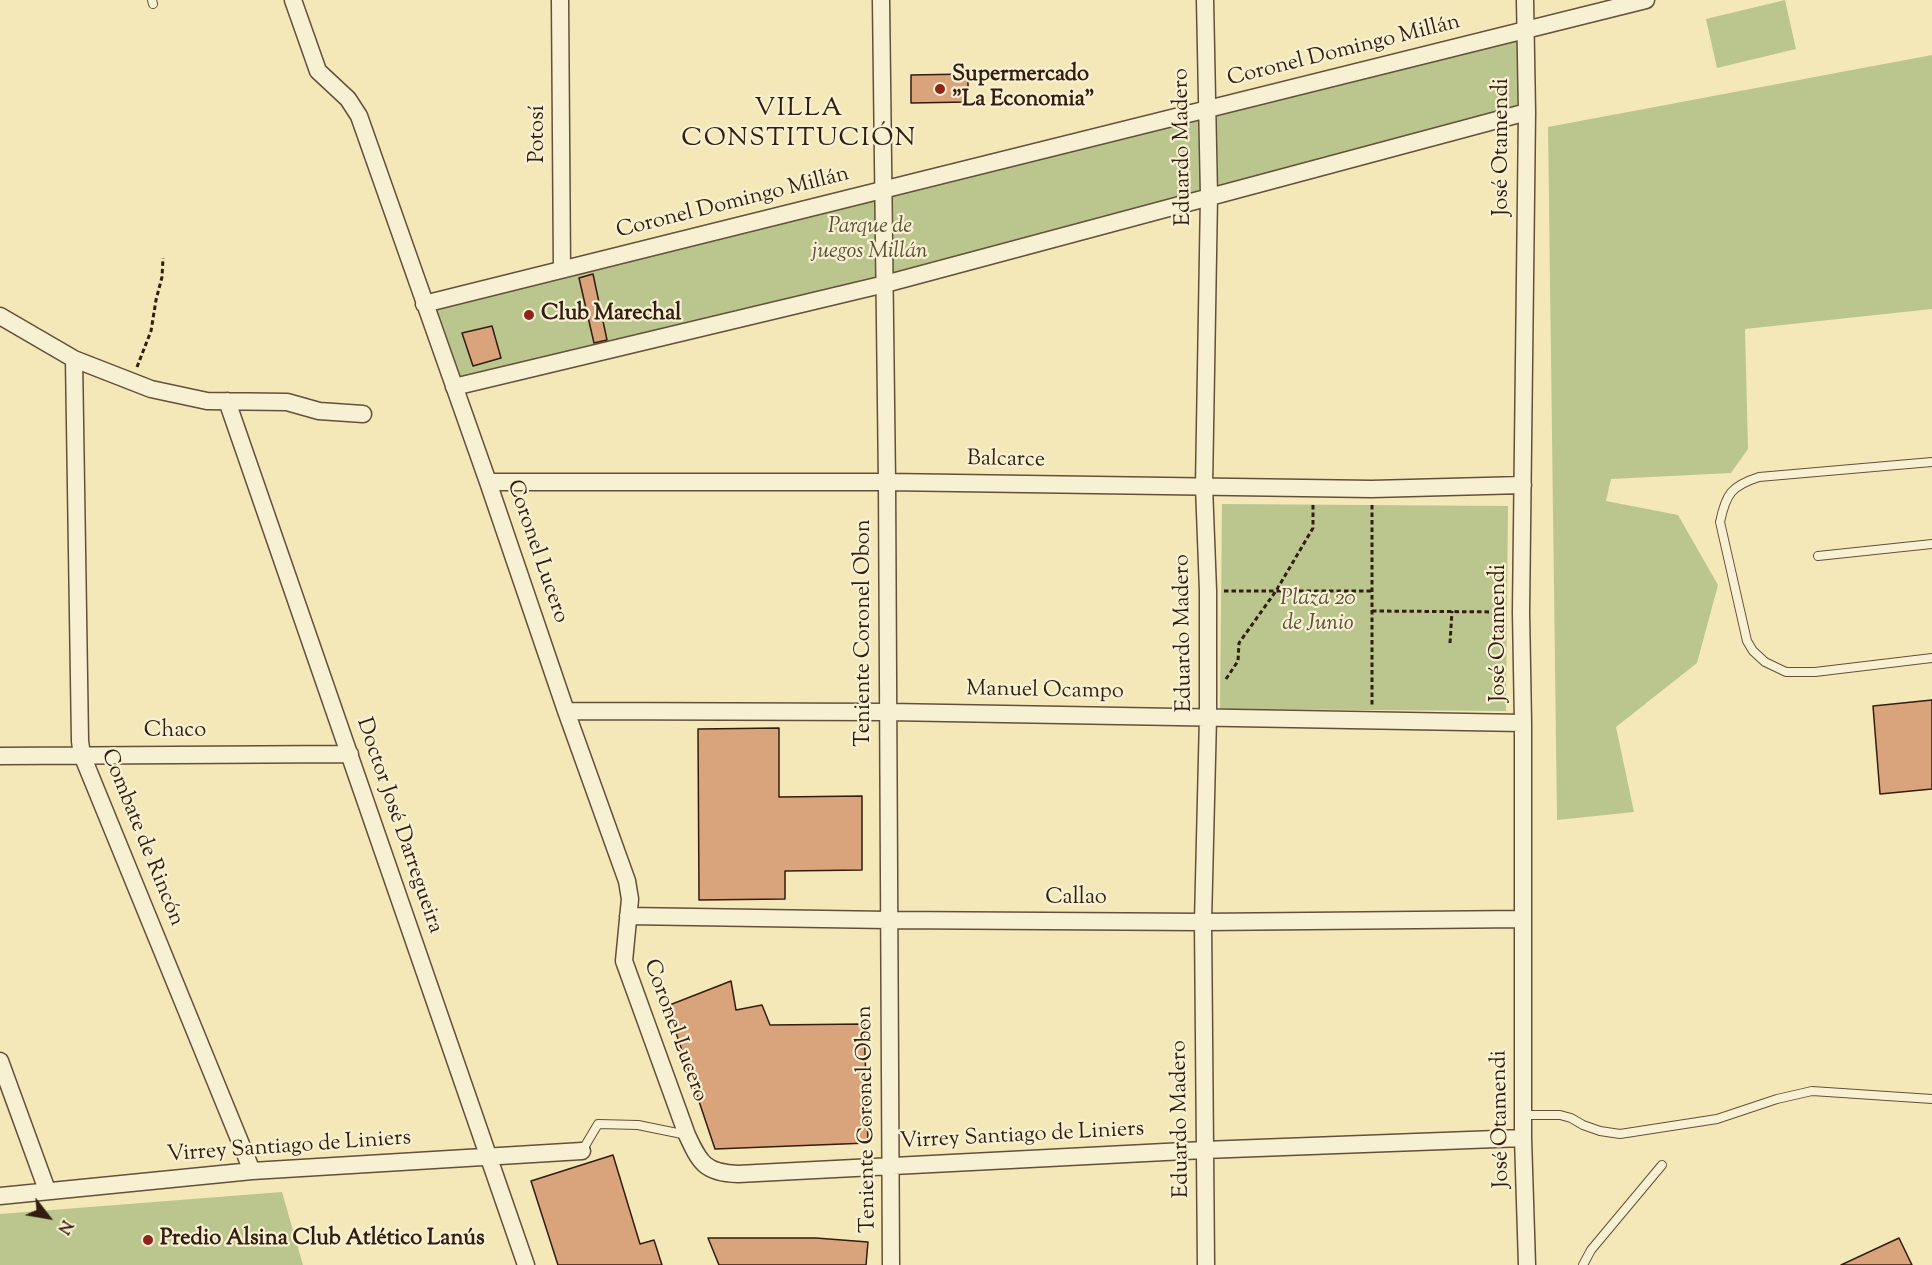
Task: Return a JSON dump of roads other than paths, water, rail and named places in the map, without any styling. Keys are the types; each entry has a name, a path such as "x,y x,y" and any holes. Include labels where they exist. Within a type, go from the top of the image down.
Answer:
{"street":[{"name":"Coronel Lucero","path":"293,0 318,71 348,99 359,116 627,881 630,899 624,962 687,1135"},
{"name":"Potosí","path":"560,0 562,269"},
{"name":"Teniente Coronel Obon","path":"881,0 889,712 891,1265"},
{"name":"Eduardo Madero","path":"1205,0 1209,196 1204,486 1208,591 1203,922 1206,1265"},
{"name":"José Otamendi","path":"1525,0 1527,112 1521,612 1523,1138 1527,1265"},
{"name":"Coronel Domingo Millán","path":"424,304 1646,0"},
{"path":"454,387 885,284 1527,112"},
{"path":"0,316 74,359 130,382 207,401 287,402 319,411 363,414"},
{"name":"Combate de Rincón","path":"74,359 82,755 252,1171"},
{"name":"Doctor José Darregueira","path":"227,401 526,1265"},
{"name":"Balcarce","path":"488,482 887,482 1372,489 1523,485"},
{"name":"Manuel Ocampo","path":"566,711 1208,710 1372,719 1523,723"},
{"name":"Chaco","path":"0,756 350,754"},
{"name":"Callao","path":"628,916 1203,922 1523,919"},
{"path":"0,1061 47,1190"},
{"name":"Virrey Santiago de Liniers","path":"687,1135 699,1159 722,1174 1204,1150 1523,1138"},
{"name":"Virrey Santiago de Liniers","path":"0,1196 252,1171 582,1151"}],"lane":[{"path":"1932,462 1759,477 1744,482 1732,490 1724,502 1720,522 1747,641 1765,662 1786,672 1815,672 1932,658"},
{"path":"1818,556 1932,544"},
{"path":"1523,1115 1560,1115 1600,1131 1620,1134 1717,1119 1812,1090 1932,1099"},
{"path":"582,1151 598,1124 638,1125 687,1135"},
{"path":"1583,1265 1591,1250 1662,1165"}],"place":[{"name":"Supermercado \"La Economia\"","path":"940,89"},
{"name":"Club Marechal","path":"529,315"},
{"name":"Predio Alsina Club Atlético Lanús","path":"148,1240"}],"district":[{"name":"VILLA CONSTITUCIÓN","path":"799,126"}],"park label":[{"name":"Parque de juegos Millán","path":"870,240"},
{"name":"Plaza 20 de Junio","path":"1318,612"}]}
